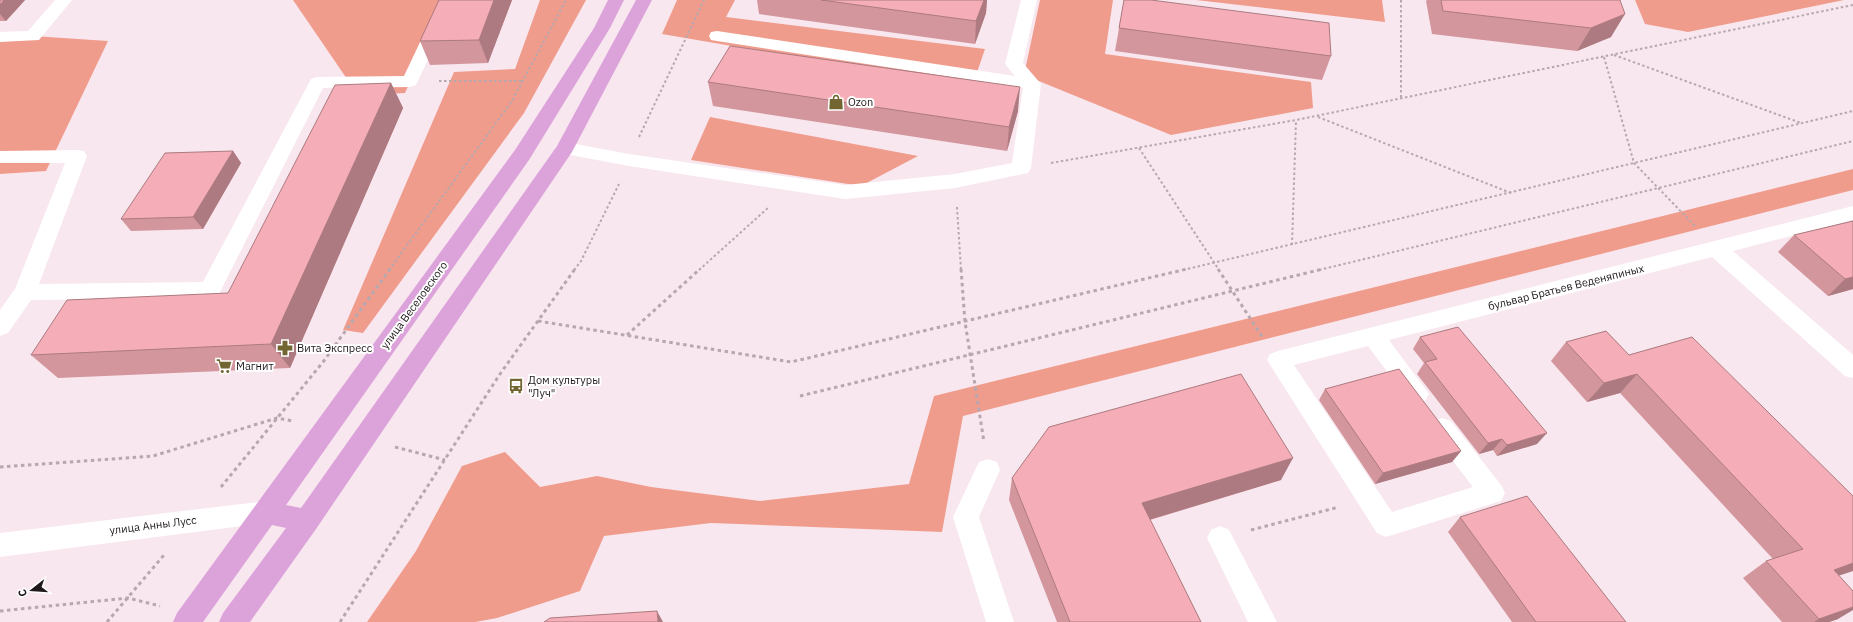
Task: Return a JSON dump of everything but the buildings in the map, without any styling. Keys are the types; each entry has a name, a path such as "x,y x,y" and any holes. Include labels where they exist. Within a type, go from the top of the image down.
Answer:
{"main road":[{"name":"улица Веселовского","path":"190,618 522,155 602,28 616,0"},
{"path":"233,622 306,521 565,148 644,0"},
{"name":"улица Анны Лусс","path":"266,512 306,521"}],"street":[{"path":"0,37 33,36 64,0"},
{"path":"25,292 210,290 317,83 410,81 448,0"},
{"path":"565,148 629,160 845,192 955,181 1021,168 1032,84 1014,64 1029,0"},
{"path":"717,36 1032,84"},
{"path":"0,157 77,156 25,292 1,324"},
{"name":"бульвар Братьев Веденяпиных","path":"1369,499 1278,360 1853,213"},
{"path":"1717,249 1853,369"},
{"path":"1369,499 1386,525 1492,493 1373,336"},
{"path":"988,470 966,517 1000,622"},
{"name":"улица Анны Лусс","path":"0,545 266,512"},
{"path":"1220,538 1263,622"}],"path":[{"path":"108,622 278,418 336,343 512,101 566,0"},
{"path":"340,622 500,374 581,261 610,204 636,142 704,0"},
{"path":"1401,0 1401,99"},
{"path":"1021,168 1317,116 1853,5"},
{"path":"1614,55 1802,123"},
{"path":"1604,57 1634,164 1717,249"},
{"path":"410,81 523,81"},
{"path":"538,321 791,362 1213,264 1853,111"},
{"path":"1317,116 1511,193"},
{"path":"1292,245 1296,120"},
{"path":"800,396 1853,141"},
{"path":"1138,148 1264,340"},
{"path":"955,181 965,322 988,470"},
{"path":"627,336 795,184"},
{"path":"0,467 153,456 278,418 325,429"},
{"path":"362,439 445,460"},
{"path":"1220,538 1369,499"},
{"path":"0,611 128,598 190,618"}],"shaded area":[{"path":"293,0 447,0 405,93 358,95"},
{"path":"540,0 586,0 524,113 363,333 343,330 454,72 515,69"},
{"path":"677,0 735,0 726,17 985,49 972,87 662,34"},
{"path":"1040,0 1113,0 1105,54 1311,82 1313,108 1171,135 1024,75"},
{"path":"1196,0 1382,0 1385,22"},
{"path":"1635,0 1844,0 1688,32 1645,24"},
{"path":"33,36 108,41 46,171 0,174 0,40"},
{"path":"710,117 918,156 861,186 691,160"},
{"path":"1853,169 1853,190 963,416 942,532 711,523 604,536 580,591 497,618 475,622 367,622 416,551 462,466 505,452 540,487 597,476 651,487 760,501 909,484 934,396"}],"place":[{"name":"Ozon","path":"836,102"},
{"name":"Вита Экспресс","path":"285,348"},
{"name":"Магнит","path":"224,366"},
{"name":"Дом культуры \"Луч\"","path":"516,386"}]}
